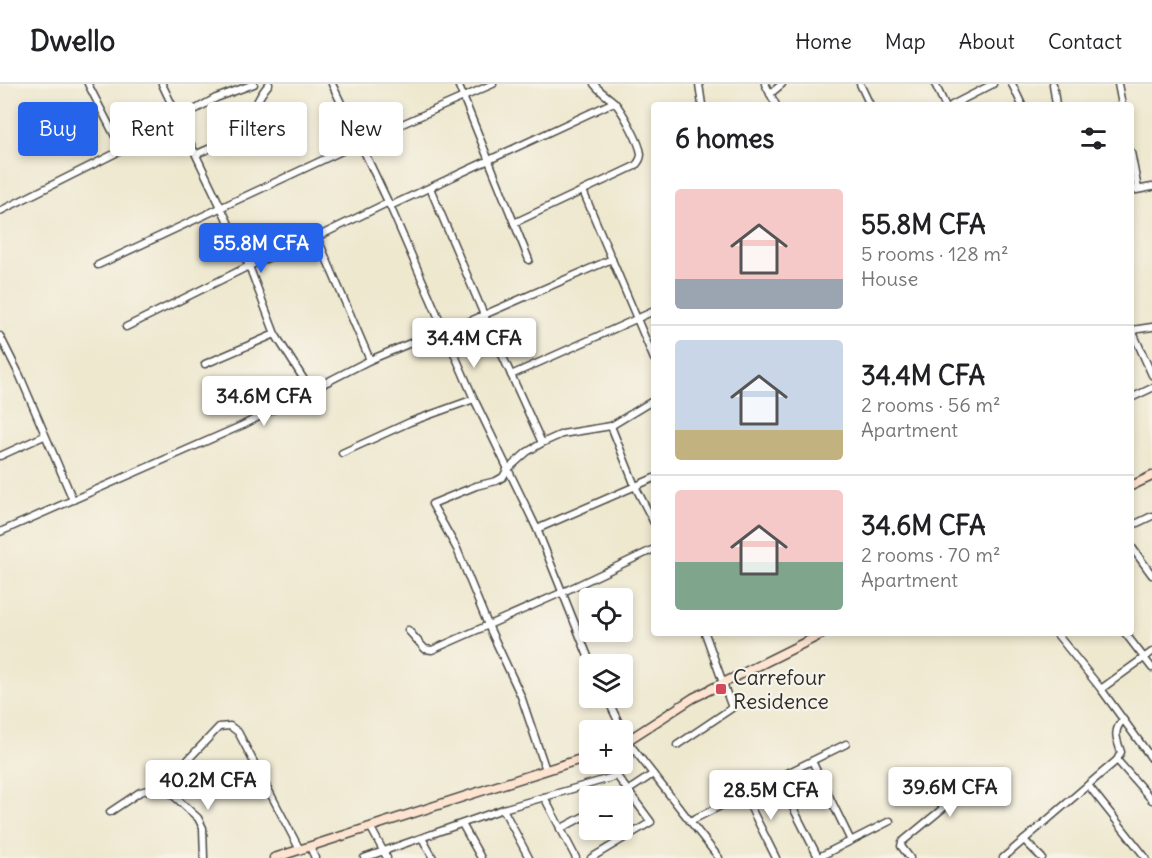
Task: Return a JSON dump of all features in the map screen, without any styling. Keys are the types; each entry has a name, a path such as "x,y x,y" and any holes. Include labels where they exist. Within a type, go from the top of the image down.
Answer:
{"street":[{"path":"88,84 110,127"},
{"path":"162,84 170,102"},
{"path":"195,109 216,98 254,84"},
{"path":"197,154 246,125 258,96 269,84"},
{"path":"332,84 340,102"},
{"path":"458,84 529,260"},
{"path":"403,124 493,84"},
{"path":"514,224 635,166 640,161 640,148 614,102 601,94 594,84"},
{"path":"699,84 702,102"},
{"path":"765,84 774,102"},
{"path":"770,94 782,84"},
{"path":"860,84 869,102"},
{"path":"935,84 944,102"},
{"path":"958,102 993,84"},
{"path":"1012,84 1021,102"},
{"path":"1053,84 1056,102"},
{"path":"1118,84 1121,102"},
{"path":"126,327 249,266 488,162 614,102"},
{"path":"195,150 249,266 275,334 310,389"},
{"path":"0,211 110,156"},
{"path":"98,265 330,156"},
{"path":"364,156 474,399 537,529 587,654"},
{"path":"1135,190 1152,187"},
{"path":"430,188 542,443"},
{"path":"583,191 651,352"},
{"path":"317,237 370,360"},
{"path":"0,532 243,424 370,360 484,315 612,259"},
{"path":"511,375 651,312"},
{"path":"1134,329 1152,327"},
{"path":"205,364 275,334"},
{"path":"1134,334 1152,375"},
{"path":"0,336 20,376 73,500"},
{"path":"1134,397 1152,388"},
{"path":"342,453 410,422 474,399"},
{"path":"546,770 521,696 488,625 457,549 432,504 476,486 496,481 503,477 507,470 527,452 542,443 562,434 610,426 651,402"},
{"path":"610,426 635,486 651,517"},
{"path":"0,456 44,436"},
{"path":"1134,485 1152,476"},
{"path":"537,529 651,479"},
{"path":"1134,525 1152,516"},
{"path":"408,630 425,649 432,650 651,550"},
{"path":"1134,550 1152,575"},
{"path":"677,746 732,708 706,636"},
{"path":"633,738 673,710 818,636"},
{"path":"1058,636 1101,689 1152,759"},
{"path":"1127,636 1152,668"},
{"path":"1101,689 1152,652"},
{"path":"1003,858 1118,760 1121,752 1115,736 1118,724 1123,720"},
{"path":"110,812 140,792 163,786 219,727 230,726 238,732 300,850"},
{"path":"690,821 846,744"},
{"path":"633,752 719,858"},
{"path":"274,858 579,760"},
{"path":"1118,760 1152,800"},
{"path":"812,761 851,841"},
{"path":"633,789 653,774"},
{"path":"581,786 614,776 620,778 626,786"},
{"path":"910,858 901,846 902,842 981,777"},
{"path":"778,778 818,858 891,821"},
{"path":"1088,785 1146,858"},
{"path":"163,786 198,818 203,828 204,858"},
{"path":"364,858 503,809 579,786"},
{"path":"744,794 776,858"},
{"path":"633,795 651,822 633,833"},
{"path":"544,797 576,858"},
{"path":"503,809 529,858"},
{"path":"560,830 579,819"},
{"path":"462,824 481,858"},
{"path":"371,828 387,858"},
{"path":"422,838 433,858"},
{"path":"591,858 621,840"},
{"path":"1024,840 1042,858"},
{"path":"310,847 315,858"}],"place":[{"name":"Carrefour Residence","path":"721,689"}]}
